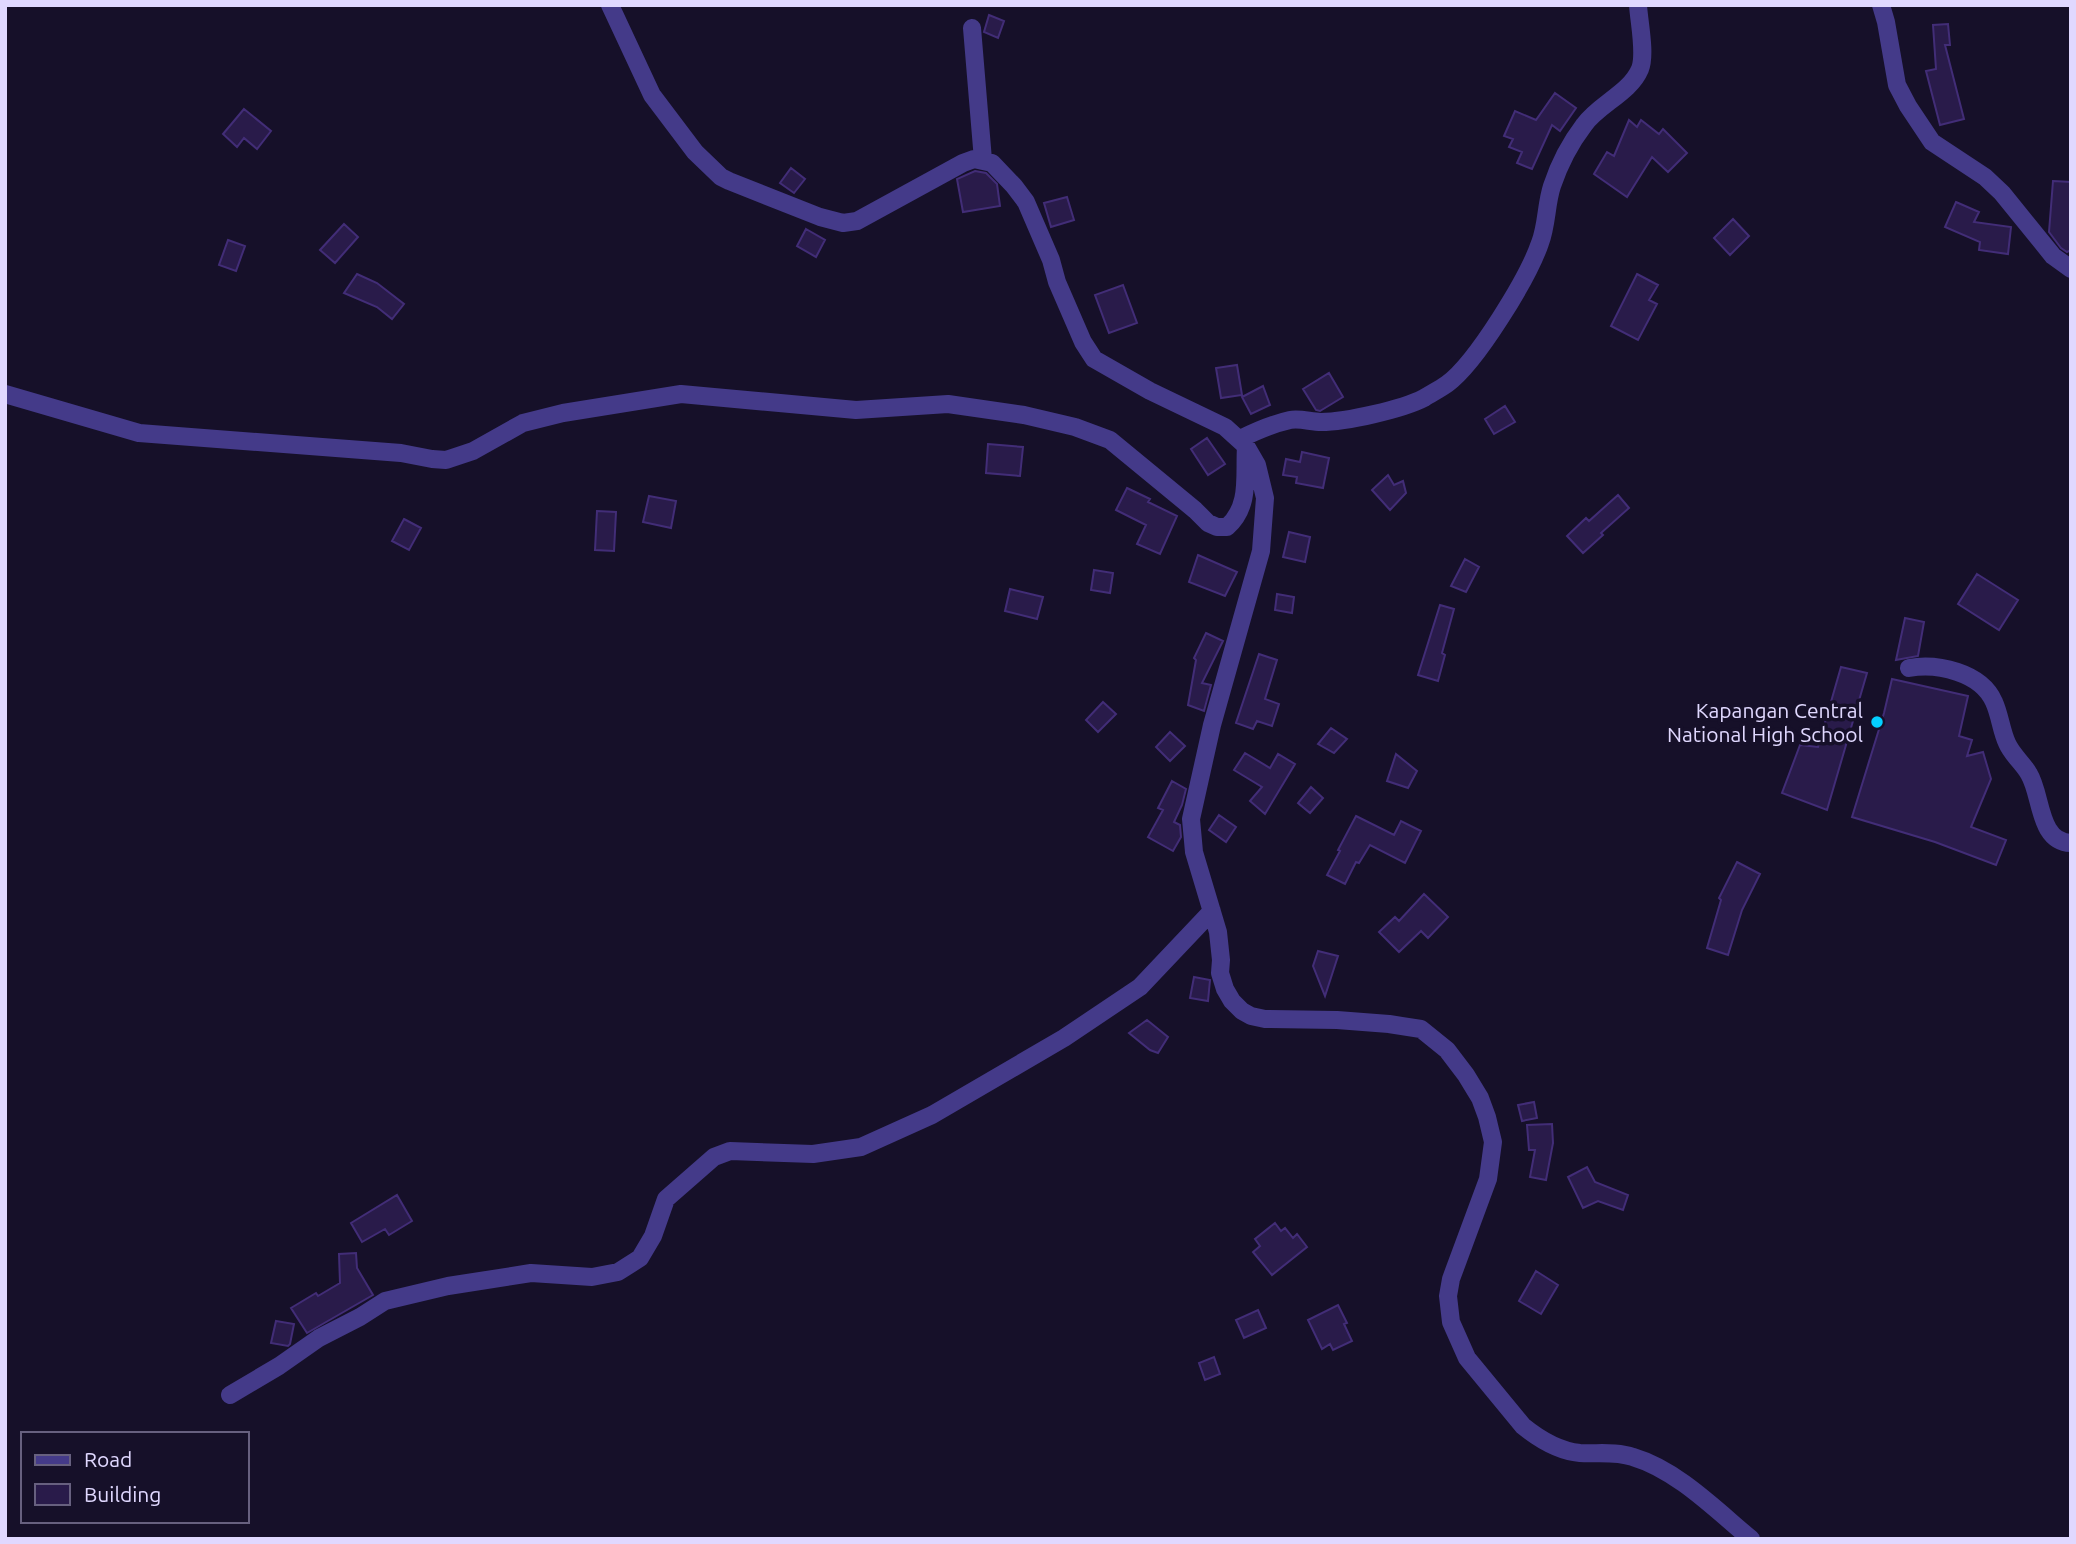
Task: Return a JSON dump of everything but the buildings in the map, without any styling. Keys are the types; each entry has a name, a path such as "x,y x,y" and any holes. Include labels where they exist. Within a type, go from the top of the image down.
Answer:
{"street":[{"path":"610,5 652,95 695,152 721,177 729,181 820,217 843,223 857,221 963,163 974,159 992,163 1026,202 1083,342 1094,359 1150,391 1225,428 1243,443 1257,465 1265,498 1261,551 1212,725 1191,819 1194,852 1218,932 1222,960 1220,973 1225,989 1232,1001 1251,1016 1265,1019 1337,1020 1422,1029 1447,1050 1480,1098 1488,1117 1493,1142 1488,1179 1451,1279 1448,1296 1451,1322 1467,1359 1523,1426 1553,1446 1576,1453 1632,1456 1663,1469 1716,1507 1751,1539"},
{"path":"1243,443 1258,430 1293,419 1323,422 1356,418 1420,400 1448,384 1460,372 1508,305 1536,253 1546,221 1552,187 1584,124 1638,74 1642,60 1638,5"},
{"path":"1881,5 1897,86 1932,142 1985,177 2002,193 2053,256 2071,269"},
{"path":"972,28 983,160"},
{"path":"5,394 139,433 401,453 446,460 473,451 523,423 564,413 681,394 856,410 948,404 1024,415 1075,427 1110,440 1208,523 1217,527 1227,527 1241,510 1245,496 1243,443"},
{"path":"1909,668 1928,666 1956,672 1984,687 1994,702 2009,747 2029,773 2035,786 2043,820 2060,841 2071,843"},
{"path":"230,1395 319,1338 385,1301 449,1286 531,1273 592,1277 618,1272 640,1258 653,1236 666,1199 714,1157 730,1151 813,1154 862,1147 932,1115 1064,1038 1140,987 1212,911"}],"place":[{"name":"Kapangan Central National High School","path":"1877,722"}]}
